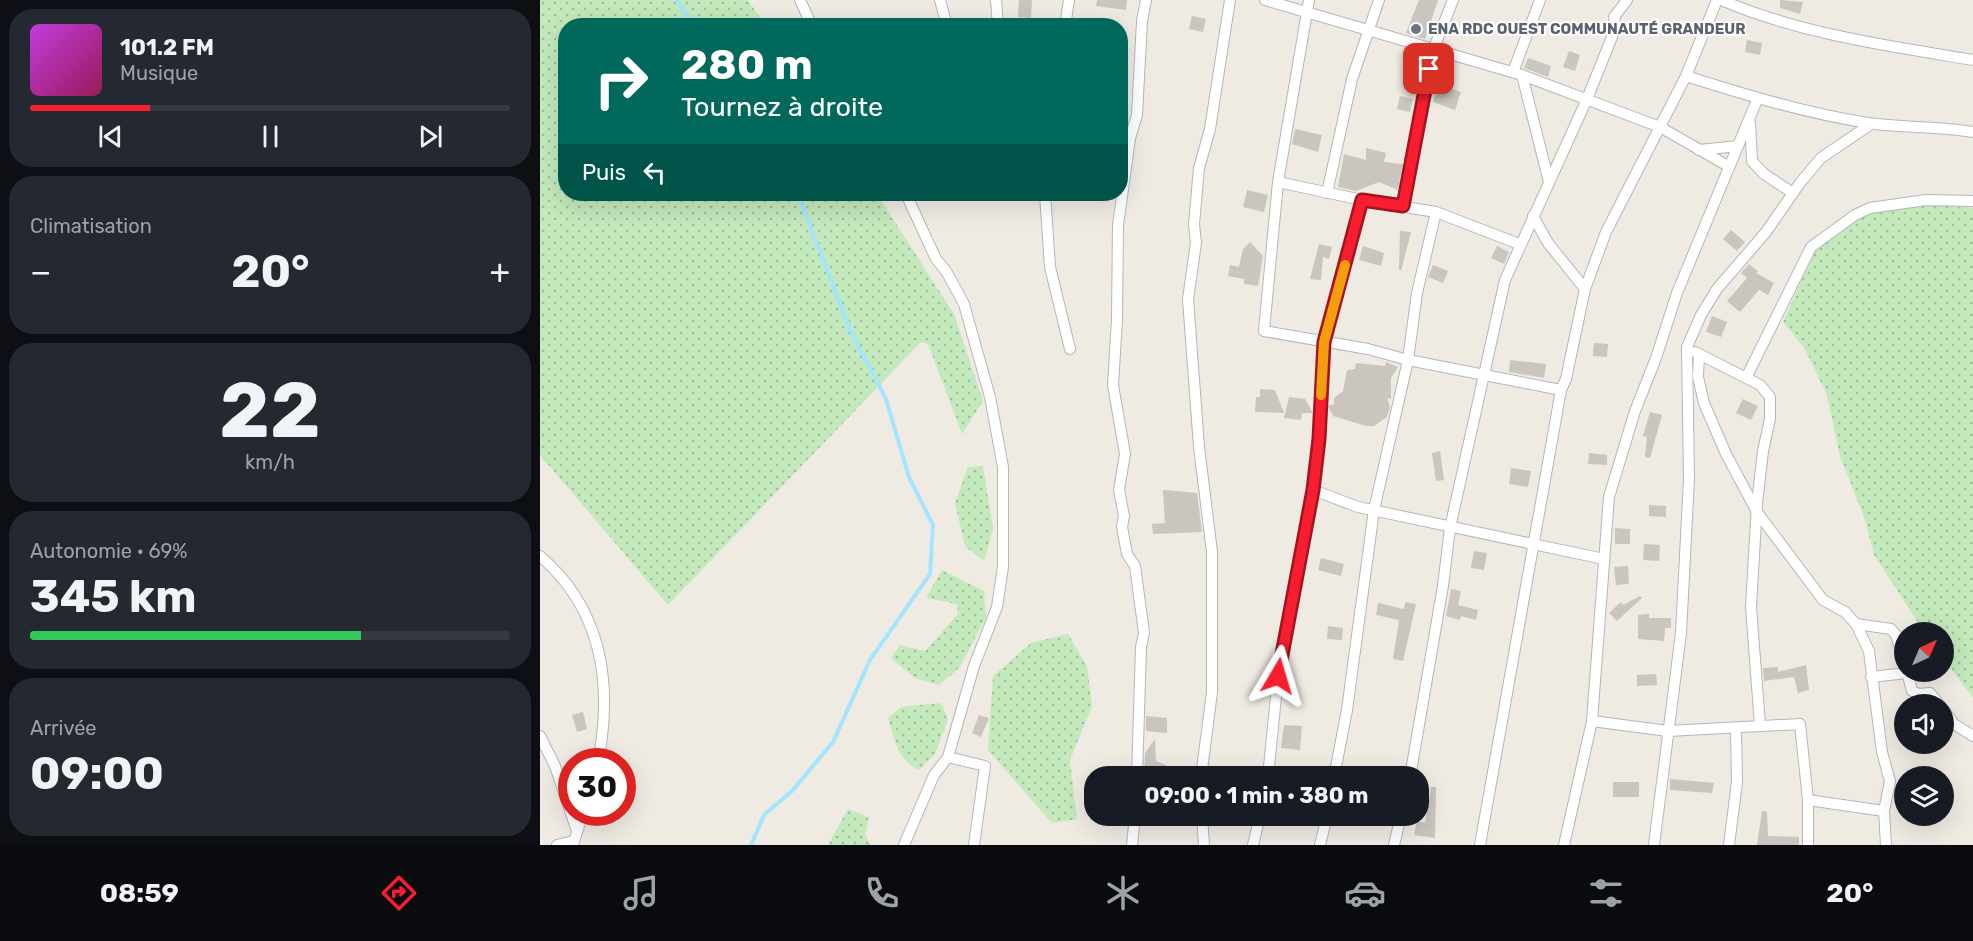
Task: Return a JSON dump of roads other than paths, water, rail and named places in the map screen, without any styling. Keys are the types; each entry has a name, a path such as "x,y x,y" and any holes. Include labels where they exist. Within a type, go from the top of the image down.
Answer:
{"street":[{"path":"800,0 808,18"},
{"path":"940,0 944,18"},
{"path":"996,0 997,18"},
{"path":"1066,18 1069,0"},
{"path":"1128,152 1137,116 1142,21 1146,0"},
{"path":"1202,766 1212,692 1212,552 1199,447 1188,299 1196,243 1194,224 1198,168 1209,129 1230,0"},
{"path":"1265,0 1518,73 1660,127 1728,166"},
{"path":"1309,0 1278,182 1264,331 1561,390"},
{"path":"1327,193 1352,80 1379,0"},
{"path":"1403,206 1434,48 1453,0"},
{"path":"1540,0 1518,73 1549,182"},
{"path":"1412,766 1443,586 1450,528 1486,375 1505,280 1519,244 1587,99 1616,27 1614,17 1627,0"},
{"path":"1480,845 1561,390 1566,379 1585,289 1613,216 1686,76 1719,0 1776,21 1875,44 1973,60"},
{"path":"1280,6 1303,27"},
{"path":"1686,76 1757,100 1871,124 1973,132"},
{"path":"1564,845 1592,721 1609,497 1635,411 1697,241 1757,100"},
{"path":"1749,120 1752,161 1764,174 1793,193"},
{"path":"1654,845 1681,633 1688,507 1687,347 1701,315 1717,289 1761,239 1821,158 1871,124"},
{"path":"1698,150 1738,146"},
{"path":"1278,182 1362,200 1436,212 1519,244"},
{"path":"1269,766 1280,656 1313,490 1319,439 1324,342 1362,200"},
{"path":"1746,378 1811,247 1854,215 1870,208 1926,200 1973,201"},
{"path":"904,845 934,775 948,757 1002,587 1003,466 990,398 964,304 936,258 909,201"},
{"path":"1046,201 1050,267 1070,349"},
{"path":"1047,206 1048,201"},
{"path":"1121,201 1118,225 1113,385 1124,447 1119,490 1124,507 1122,526 1127,554 1135,566 1144,633 1141,647 1137,766"},
{"path":"1336,766 1349,702 1374,510 1408,360 1417,293 1436,212"},
{"path":"1533,216 1548,243 1585,289"},
{"path":"1687,347 1768,392 1770,400 1757,512 1751,607 1760,725"},
{"path":"1699,354 1698,377 1704,403 1734,470 1757,512 1803,569 1819,595 1845,612 1856,624 1869,651 1883,756 1890,782 1884,812 1886,845"},
{"path":"1313,490 1358,507 1604,559"},
{"path":"540,556 567,582 598,645 605,681 599,748"},
{"path":"1856,624 1891,629 1894,633"},
{"path":"1871,677 1894,674"},
{"path":"1910,682 1912,691 1919,694"},
{"path":"1592,721 1668,731 1800,724 1808,800 1808,845"},
{"path":"1954,724 1973,736"},
{"path":"1729,845 1737,782 1736,728"},
{"path":"540,736 555,766 575,839 557,845"},
{"path":"948,757 985,766 974,845"},
{"path":"1808,800 1884,812"},
{"path":"1132,845 1134,826"},
{"path":"1203,826 1204,845"},
{"path":"1253,845 1258,826"},
{"path":"1320,845 1325,826"},
{"path":"1394,845 1399,826"}],"waterway":[{"path":"676,0 689,18"},
{"path":"751,845 764,815 792,791 833,742 870,660 930,574 933,525 909,477 886,399 851,332 801,201"}],"place":[{"name":"ENA RDC OUEST COMMUNAUTÉ GRANDEUR","path":"1416,29"}]}
